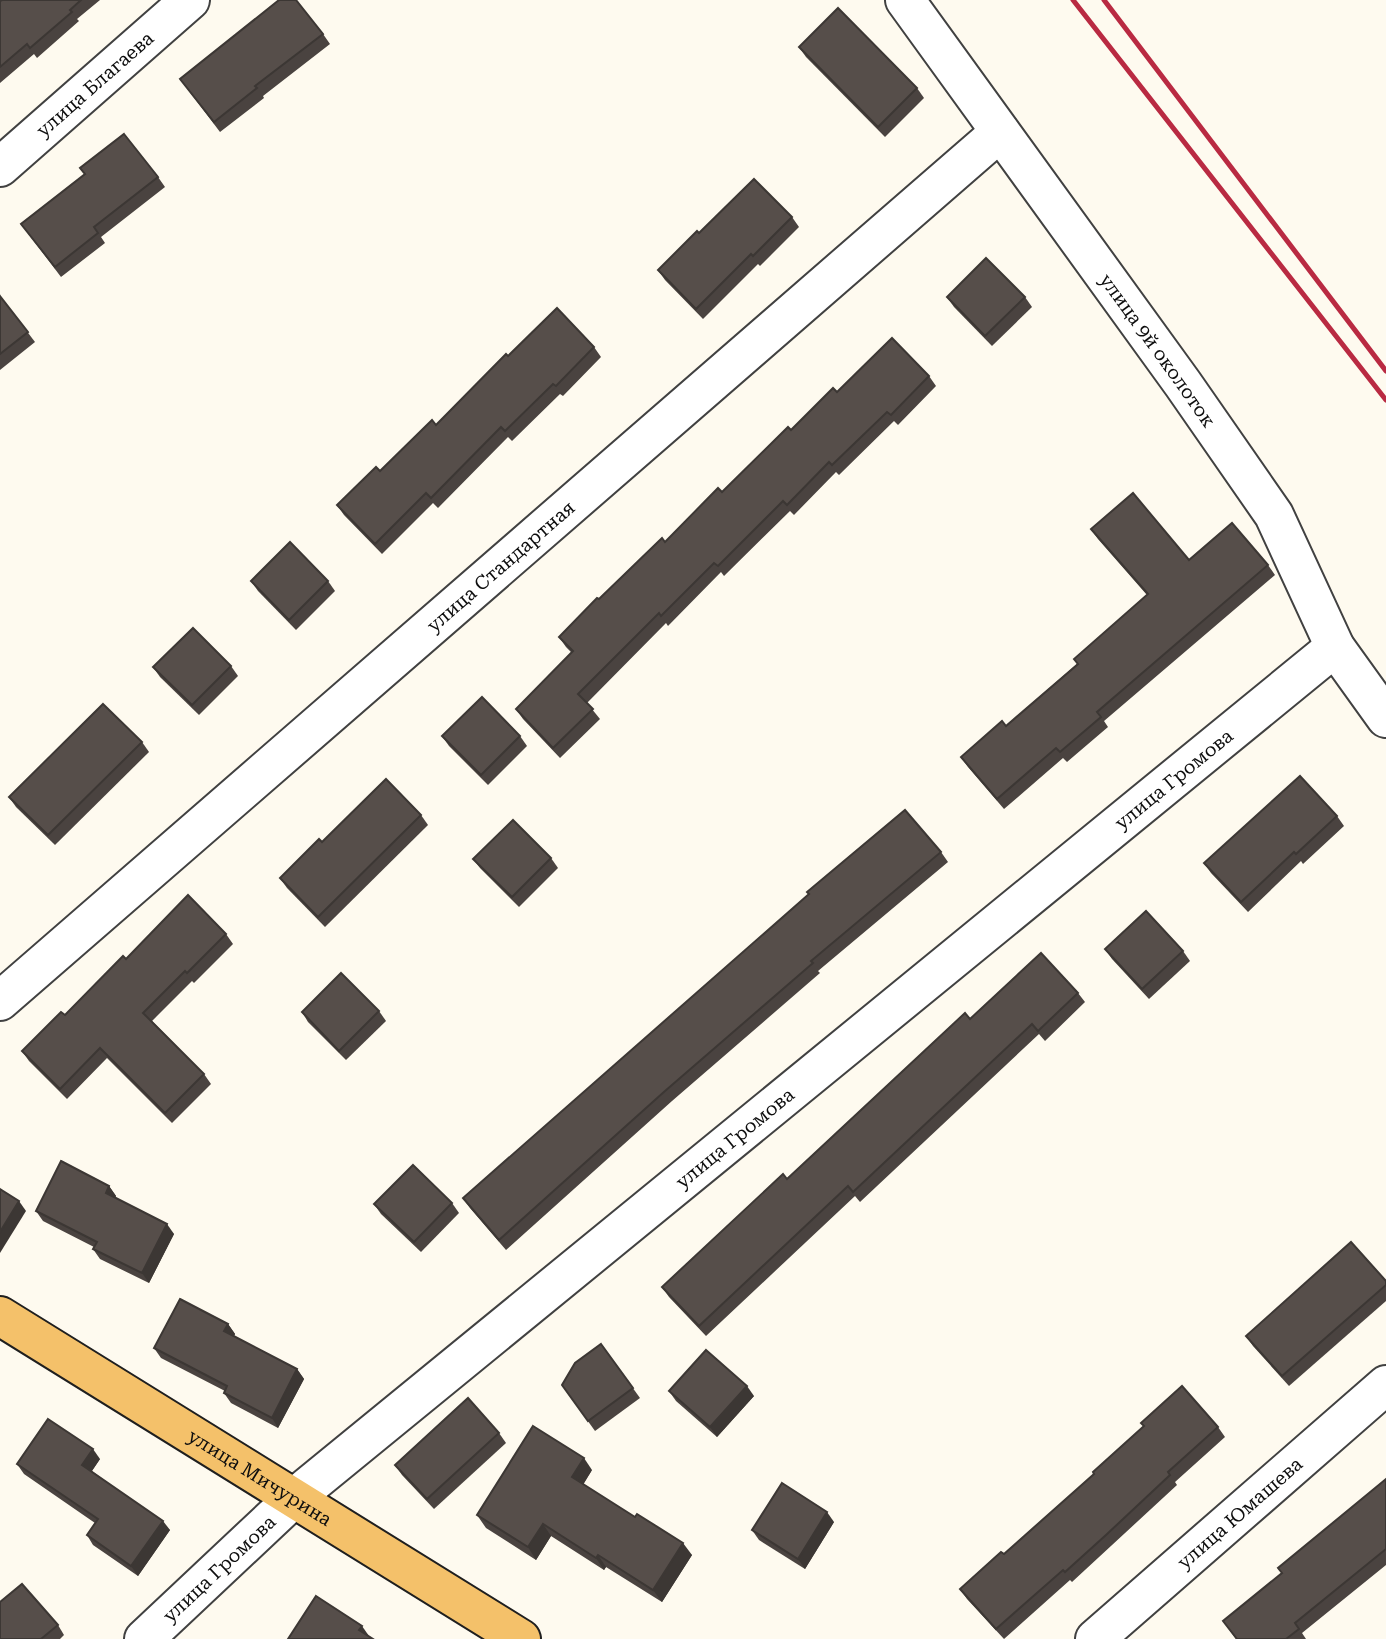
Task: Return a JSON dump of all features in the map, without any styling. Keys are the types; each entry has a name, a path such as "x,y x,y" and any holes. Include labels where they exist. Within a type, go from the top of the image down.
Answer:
{"main road":[{"name":"улица Мичурина","path":"0,1316 521,1639"}],"street":[{"name":"улица Благаева","path":"0,167 190,0"},
{"name":"улица 9й околоток","path":"905,0 1183,384 1274,515 1335,647 1386,718"},
{"name":"улица Стандартная","path":"0,1001 1000,132"},
{"name":"улица Громова","path":"144,1639 294,1498 1335,647"},
{"name":"улица Юмашева","path":"1095,1639 1386,1385"}],"building":[{"path":"2,0 81,0 70,10 72,12 30,48 27,44 0,67"},
{"path":"279,0 296,0 323,34 255,86 257,88 214,122 180,79"},
{"path":"838,8 917,88 878,127 799,47"},
{"path":"124,134 158,177 94,227 98,233 55,267 21,224 85,174 80,168"},
{"path":"754,179 792,217 696,309 658,270"},
{"path":"986,258 1025,297 985,336 947,297"},
{"path":"0,296 28,332 0,354"},
{"path":"557,308 594,347 556,386 553,384 505,431 501,427 431,498 426,493 375,544 337,505 376,467 380,471 432,420 436,425 506,354 508,356"},
{"path":"892,338 929,376 891,415 887,412 832,465 829,462 787,505 783,501 718,566 714,563 661,616 659,613 578,694 593,709 553,748 516,709 573,651 559,637 662,538 665,542 718,488 722,492 788,427 791,430 833,388 837,392"},
{"path":"1133,493 1189,560 1232,523 1268,565 1097,712 1101,717 1060,752 1056,748 997,799 961,757 1002,721 1006,726 1078,664 1074,659 1148,594 1091,529"},
{"path":"290,542 328,581 289,620 251,581"},
{"path":"193,628 231,666 192,705 153,667"},
{"path":"482,697 520,736 481,775 442,736"},
{"path":"103,704 142,742 48,835 9,797"},
{"path":"1300,776 1337,816 1241,902 1204,863"},
{"path":"386,779 421,815 318,917 280,878 319,839 322,842"},
{"path":"905,810 941,852 811,961 813,963 499,1240 463,1198 809,894 807,892"},
{"path":"513,820 551,858 512,897 473,859"},
{"path":"188,895 226,934 143,1013 204,1074 165,1113 100,1048 60,1089 22,1051 61,1012 65,1015 123,956 126,959"},
{"path":"1146,911 1183,951 1142,989 1105,949"},
{"path":"1041,953 1078,993 1038,1031 1032,1024 853,1192 848,1186 699,1326 662,1287 783,1174 787,1179 965,1013 970,1019"},
{"path":"341,973 379,1011 339,1051 302,1012"},
{"path":"61,1161 109,1186 106,1193 167,1224 142,1273 93,1249 97,1242 36,1211"},
{"path":"413,1165 452,1203 414,1242 374,1204"},
{"path":"0,1189 19,1201 0,1232"},
{"path":"1351,1242 1386,1281 1386,1285 1282,1376 1246,1336"},
{"path":"180,1299 228,1324 224,1331 297,1369 272,1418 224,1393 227,1386 154,1348"},
{"path":"601,1344 633,1388 588,1421 562,1385 575,1363"},
{"path":"706,1350 747,1386 710,1427 669,1391"},
{"path":"1182,1386 1218,1427 1168,1472 1170,1475 1106,1535 996,1629 960,1589 1094,1474 1093,1472 1144,1426 1141,1423"},
{"path":"468,1398 499,1433 427,1499 395,1465"},
{"path":"48,1419 93,1449 82,1465 163,1521 131,1566 87,1535 98,1519 17,1464"},
{"path":"533,1426 584,1458 572,1477 635,1517 637,1514 683,1543 653,1590 543,1524 528,1547 477,1515"},
{"path":"1386,1479 1386,1549 1295,1623 1299,1629 1286,1639 1237,1639 1223,1621 1282,1573 1278,1568"},
{"path":"782,1483 827,1512 798,1559 752,1530"},
{"path":"22,1584 58,1625 41,1639 0,1639 0,1602"},
{"path":"316,1596 362,1626 359,1630 373,1639 288,1639"}],"railway":[{"path":"1073,0 1386,400"},
{"path":"1104,0 1386,371"}]}
